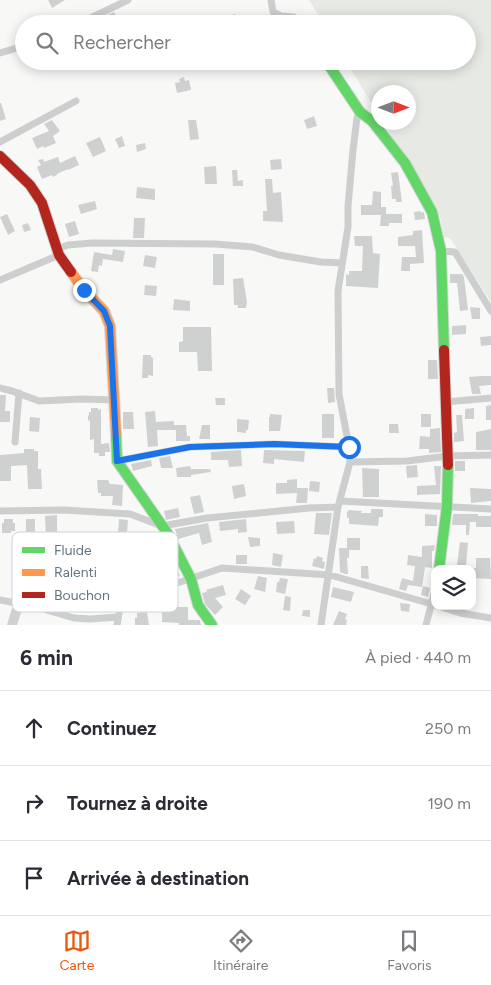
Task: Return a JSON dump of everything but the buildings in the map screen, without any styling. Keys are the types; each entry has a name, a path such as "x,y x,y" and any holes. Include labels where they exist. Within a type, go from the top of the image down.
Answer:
{"street":[{"path":"97,15 128,0"},
{"path":"271,0 273,12 279,15"},
{"path":"0,53 15,49"},
{"path":"332,70 360,112 372,121 406,163 432,212 441,250 444,402 448,456 447,506 440,565"},
{"path":"0,142 76,102"},
{"path":"321,625 330,575 339,504 350,462 339,394 338,291 348,227 348,206 356,118 360,112"},
{"path":"0,156 30,185 42,202 58,252 84,290 104,311 110,326 117,461 166,532"},
{"path":"0,280 58,252 68,245 92,243 216,244 253,247 279,255 321,262 342,262"},
{"path":"441,250 455,252 491,311"},
{"path":"0,388 39,401 114,400"},
{"path":"15,442 19,393"},
{"path":"444,402 491,398"},
{"path":"117,461 190,447 274,444 349,447"},
{"path":"350,462 407,461 448,456 491,455"},
{"path":"0,511 64,510 130,514 162,526 207,518 339,504 447,506 491,509"},
{"path":"178,554 191,579 198,605 212,625"},
{"path":"178,583 222,568 330,575 431,604"},
{"path":"426,625 433,610"},
{"path":"451,610 491,618"},
{"path":"53,612 74,618 118,621"}],"shaded area":[{"path":"309,0 491,0 491,302 450,238 443,237 441,220 388,130 416,130 416,85 371,85 371,102 351,70 476,70 476,15 318,15"}],"traffic: fast":[{"path":"332,70 360,112 372,121 405,163 432,212 441,251 444,350"},
{"path":"116,433 117,461 167,532"},
{"path":"440,565 447,506 448,465"},
{"path":"178,554 191,579 198,605 212,625"}],"traffic: slow":[{"path":"71,272 84,290 104,311 110,326 116,433"}],"traffic: jam":[{"path":"0,156 30,185 42,203 59,255 71,272"},
{"path":"444,350 448,465"}],"route":[{"path":"84,290 104,311 110,326 117,461 190,447 274,444 349,447"}]}
